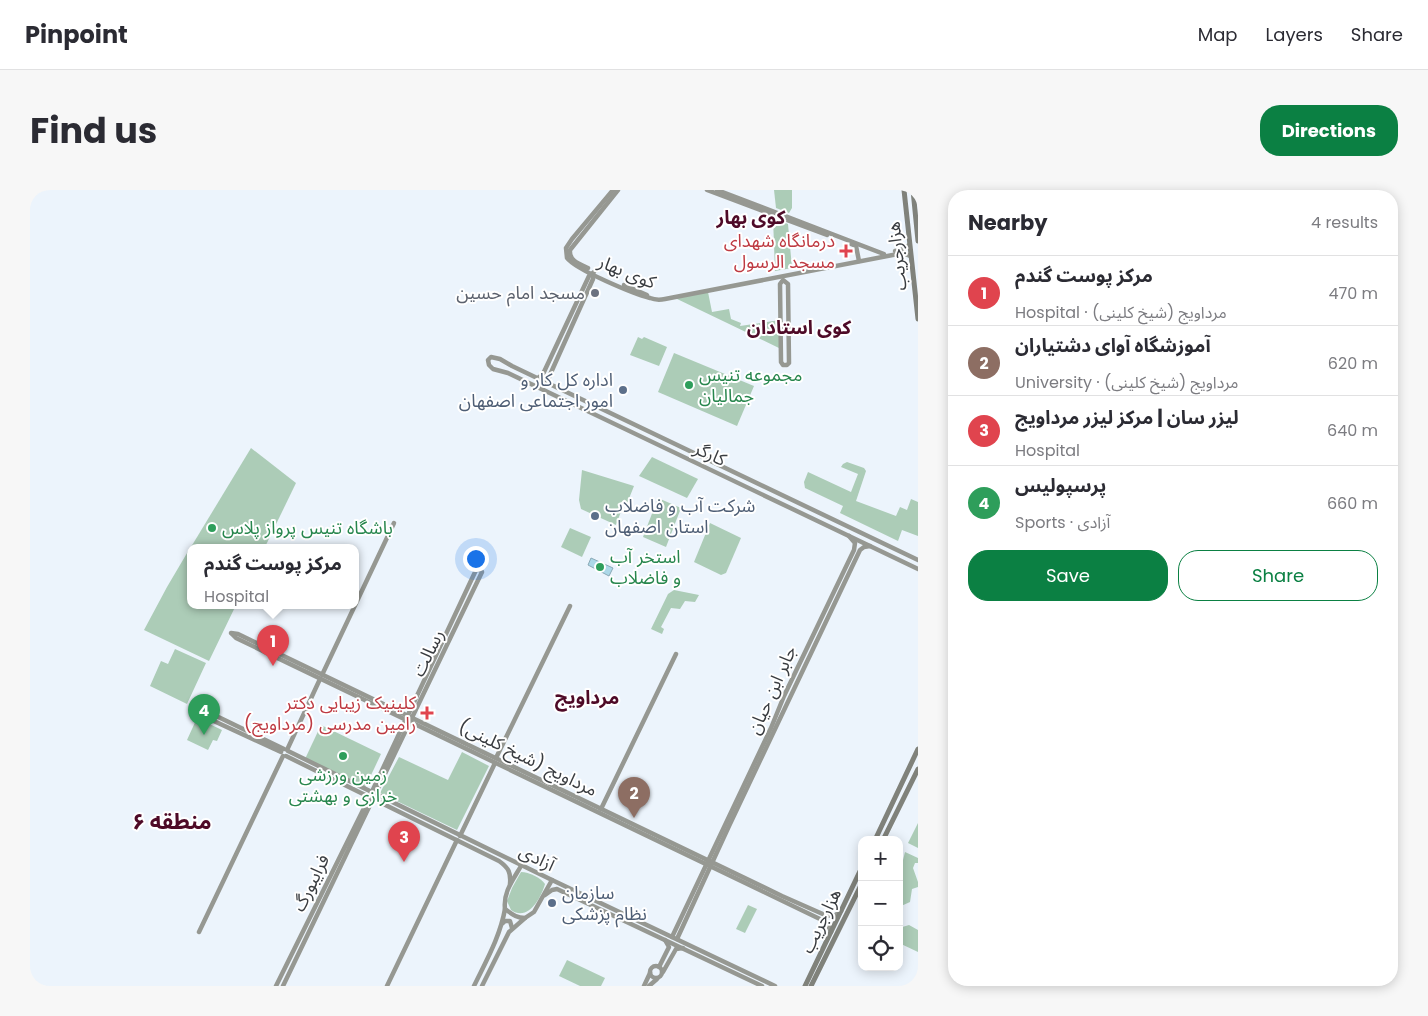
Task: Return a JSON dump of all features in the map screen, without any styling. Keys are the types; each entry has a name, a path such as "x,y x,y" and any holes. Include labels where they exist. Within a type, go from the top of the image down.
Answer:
{"main road":[{"name":"کوی بهار","path":"613,190 566,248 566,255 570,262 636,294 660,300 884,255 903,253 910,256"},
{"name":"کوی بهار","path":"594,273 572,259 570,250 618,190"},
{"path":"707,190 755,206"},
{"path":"717,190 884,255"},
{"name":"هزارجریب","path":"904,190 918,318"},
{"path":"913,190 918,241"},
{"path":"855,244 858,260"},
{"name":"کوی بهار","path":"884,255 904,249 909,244"},
{"path":"538,378 543,374 589,276 594,273"},
{"path":"548,383 548,377 583,303 594,273"},
{"path":"783,280 788,284 789,363 787,366 781,362 780,284 783,280"},
{"path":"553,352 558,354"},
{"name":"کارگر","path":"918,560 494,357 488,360 489,366 493,369 508,373 918,568"},
{"path":"785,504 805,511 806,506"},
{"path":"816,519 814,517 816,514 845,525"},
{"path":"359,597 394,523"},
{"path":"847,534 855,543 854,550 857,548 860,552 864,547 873,546"},
{"name":"جابر ابن حیان","path":"709,863 854,550"},
{"path":"896,558 900,551"},
{"name":"جابر ابن حیان","path":"709,863 860,552"},
{"name":"رسالت","path":"372,796 476,570 479,569 482,572 409,719"},
{"path":"387,986 570,606"},
{"path":"198,932 353,609"},
{"path":"818,625 824,628"},
{"name":"مرداویج (شیخ کلینی)","path":"321,677 238,634 231,633 236,638 781,898 822,920 828,925 831,932"},
{"path":"601,809 676,654"},
{"name":"آزادی","path":"205,714 285,752 382,802 552,880 635,921 688,950 775,986"},
{"path":"877,836 918,749"},
{"name":"مرداویج (شیخ کلینی)","path":"495,760 601,809 709,863"},
{"path":"885,836 918,768"},
{"path":"364,807 363,792 377,787 382,802 370,806"},
{"name":"فرایبورگ","path":"276,986 370,806 372,796"},
{"name":"فرایبورگ","path":"283,986 364,807 372,796"},
{"name":"آزادی","path":"459,838 505,865 511,874 510,884"},
{"path":"675,938 709,863"},
{"path":"474,986 496,941 502,924 505,909 504,897 521,866"},
{"name":"هزارجریب","path":"806,986 858,875"},
{"path":"482,986 512,928 534,912 552,880"},
{"name":"آزادی","path":"545,895 557,889 635,921 675,938 762,986"},
{"path":"806,986 858,890"},
{"name":"مرداویج (شیخ کلینی)","path":"781,898 825,915 834,916 841,911"},
{"path":"505,909 513,915 525,918"},
{"path":"502,924 508,920 512,924 512,928"},
{"path":"649,986 660,978 661,969 669,947 664,938"},
{"path":"661,969 676,949 688,950"},
{"path":"644,986 653,967 661,969"},
{"path":"650,972 652,977 660,978"}],"green space":[{"path":"774,190 792,190 792,208 789,213 776,208"},
{"path":"773,218 788,224 792,268 775,271"},
{"path":"708,292 712,312 729,309 731,319 741,323 740,326 780,320 781,349 675,298"},
{"path":"638,337 642,339 644,337 667,347 659,366 630,355"},
{"path":"674,353 754,386 737,426 658,392"},
{"path":"251,448 296,483 266,544 193,544"},
{"path":"652,457 698,479 687,498 639,476"},
{"path":"847,462 864,468 866,471 856,501 896,516 900,507 907,510 911,499 918,502 918,536 902,530 898,541 840,513 843,506 805,488 804,482 808,472 851,492 858,474 841,467"},
{"path":"582,470 634,486 626,506 623,506 616,525 581,509 579,500"},
{"path":"658,498 681,508 666,547 643,537"},
{"path":"710,523 741,538 726,573 721,575 694,562"},
{"path":"570,528 591,537 582,557 561,547"},
{"path":"187,553 187,609 234,609 209,661 144,630"},
{"path":"674,590 699,595 695,602 685,601 680,609 671,608 661,627 664,629 662,634 651,629 668,594"},
{"path":"175,649 206,663 187,704 150,686 161,661 168,664"},
{"path":"197,718 222,730 217,741 213,740 208,750 187,740"},
{"name":"زمین ورزشی خرازی و بهشتی","path":"321,725 381,754 365,788 305,759"},
{"path":"462,752 489,766 457,830 380,793 399,757 448,780"},
{"path":"918,823 918,848 908,843"},
{"path":"905,852 918,858 918,863 915,863 913,868 918,887 912,889 910,902 903,905 903,881"},
{"path":"521,872 534,876 545,884 533,907 523,913 517,913 511,910 507,901"},
{"path":"748,905 757,909 745,933 736,929"},
{"path":"909,925 918,930 918,952 903,945 903,927"},
{"path":"567,960 605,978 601,986 580,986 559,976"}],"water":[{"name":"استخر آب و فاضلاب","path":"591,558 613,568 609,576 588,565"}],"place":[{"name":"درمانگاه شهدای مسجد الرسول","path":"846,251"},
{"name":"مسجد امام حسین","path":"595,293"},
{"name":"مجموعه تنیس جمالیان","path":"689,385"},
{"name":"اداره کل کار و امور اجتماعی اصفهان","path":"623,390"},
{"name":"شرکت آب و فاضلاب استان اصفهان","path":"595,516"},
{"name":"باشگاه تنیس پرواز پلاس","path":"212,528"},
{"name":"استخر آب و فاضلاب","path":"600,567"},
{"name":"مرکز پوست گندم","path":"273,666"},
{"name":"کلینیک زیبایی دکتر رامین مدرسی (مرداویج)","path":"427,713"},
{"name":"پرسپولیس","path":"204,735"},
{"name":"زمین ورزشی خرازی و بهشتی","path":"343,756"},
{"name":"آموزشگاه آوای دشتیاران","path":"634,818"},
{"name":"لیزر سان | مرکز لیزر مرداویج","path":"404,862"},
{"name":"سازمان نظام پزشکی","path":"552,903"}],"district":[{"name":"کوی بهار","path":"751,217"},
{"name":"کوی استادان","path":"799,327"},
{"name":"مرداویج","path":"587,697"},
{"name":"منطقه ۶","path":"172,821"}]}
